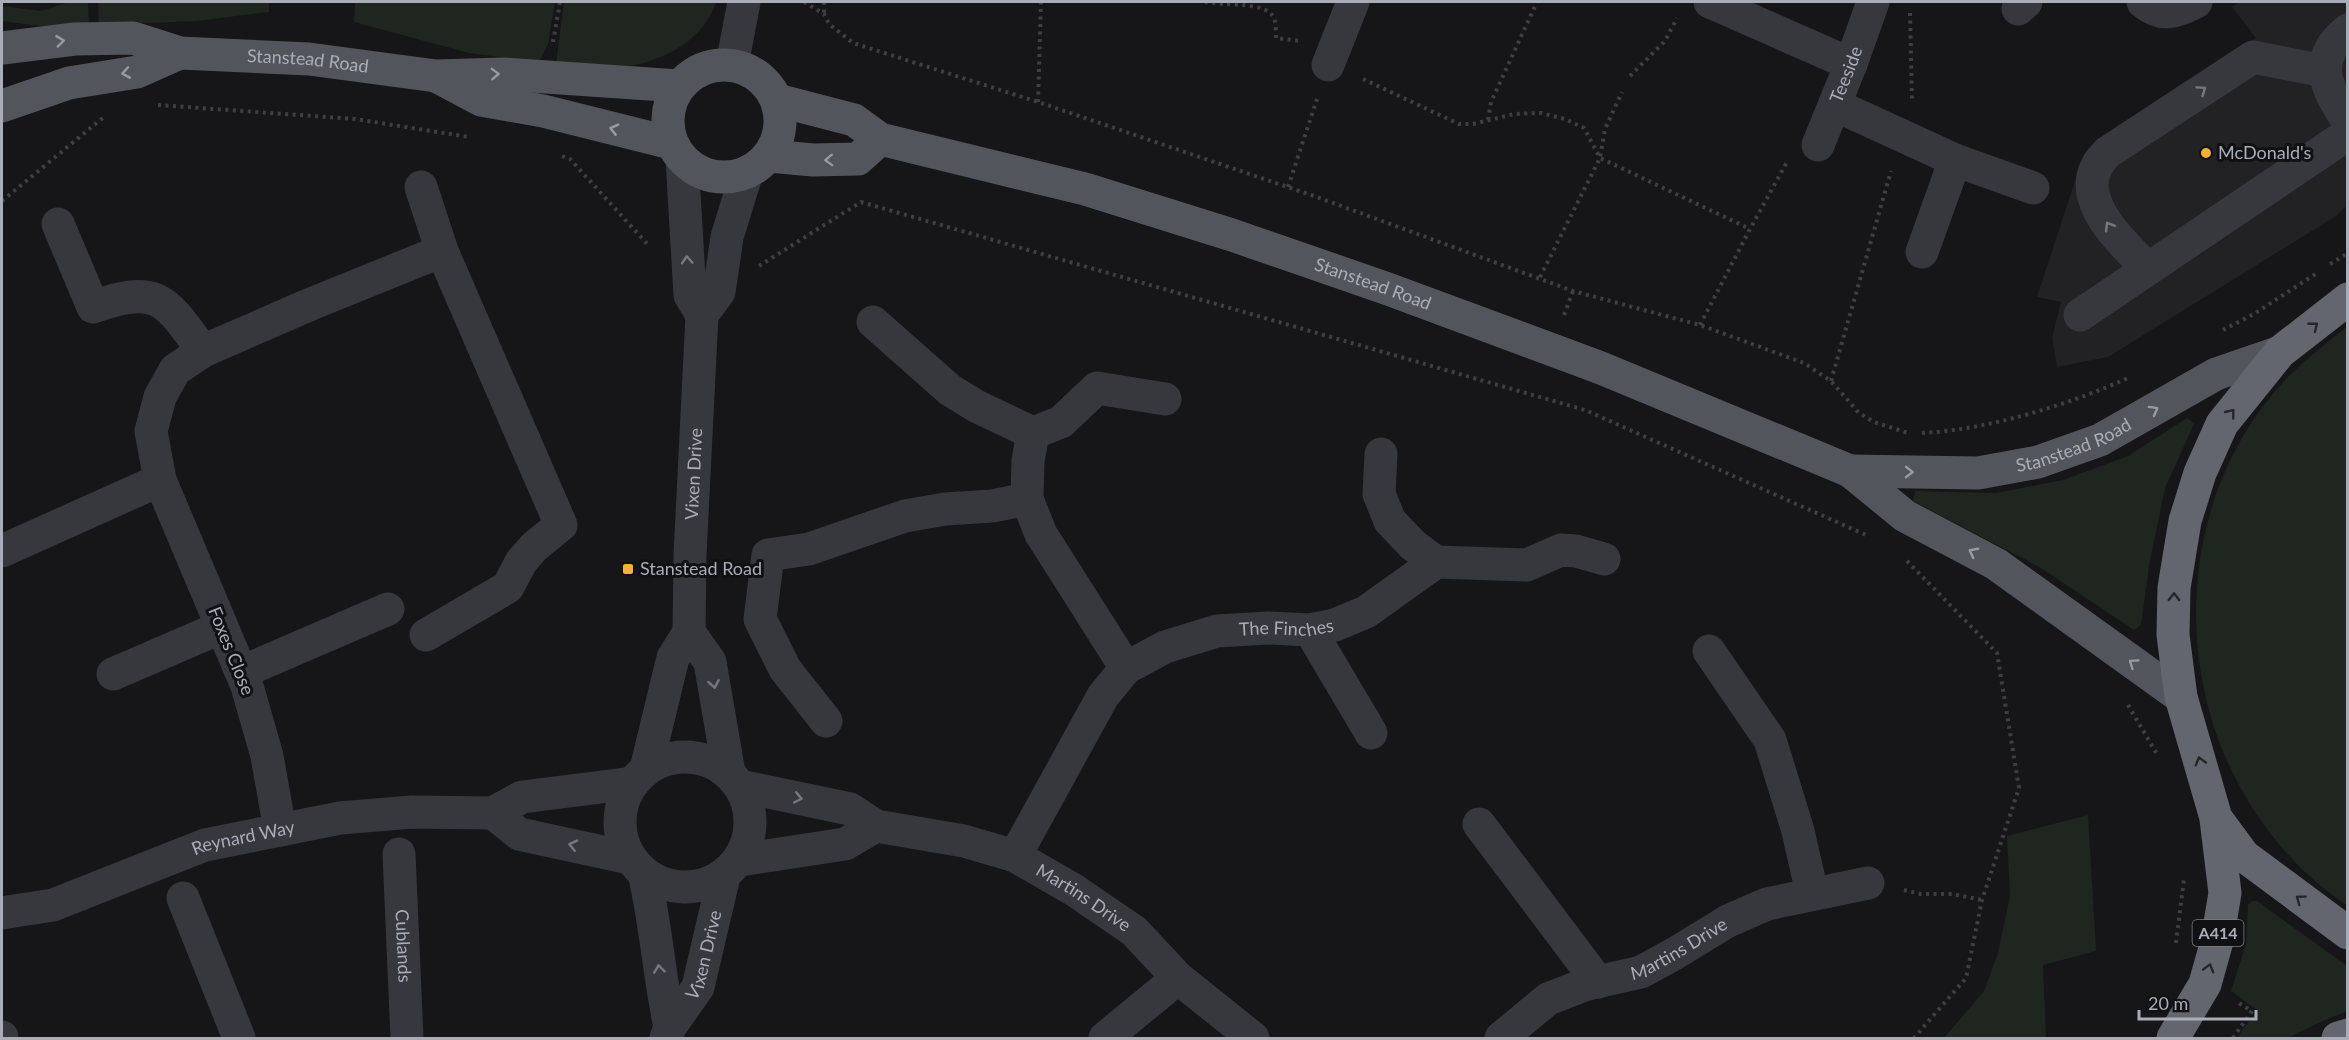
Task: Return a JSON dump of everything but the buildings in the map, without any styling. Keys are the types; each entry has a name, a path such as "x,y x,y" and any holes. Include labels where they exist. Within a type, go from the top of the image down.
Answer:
{"highway":[{"path":"2348,299 2280,352 2222,424 2200,473 2185,521 2174,588 2173,635 2181,697 2216,818 2244,856 2348,933"},
{"name":"A414","path":"2173,1038 2205,984 2217,942 2225,893 2216,818"},
{"path":"2338,1038 2348,1035"}],"main road":[{"name":"Stanstead Road","path":"2,48 75,39 133,38 180,53 309,59 436,76 503,74 679,86"},
{"name":"Stanstead Road","path":"2,106 69,83 137,72 180,53"},
{"path":"712,65 732,65 750,71 766,83 777,100 781,124 778,139 758,164 736,177 716,177 698,171 677,151 667,123 670,104 679,86 694,73 712,65"},
{"name":"Stanstead Road","path":"436,76 482,100 543,111 677,151"},
{"name":"Stanstead Road","path":"777,100 854,120 880,139 1085,189 1232,235 1388,289 1600,368 1850,471 1905,516 1996,564 2181,697"},
{"path":"758,164 858,159 880,139"},
{"name":"Stanstead Road","path":"1850,471 1978,473 2038,462 2100,440 2216,374 2280,352"}],"street":[{"path":"732,65 744,2"},
{"path":"1332,56 1353,2"},
{"name":"Teeside","path":"1818,145 1873,2"},
{"path":"2143,2 2153,10 2174,13 2196,2"},
{"path":"1695,6 1851,64"},
{"path":"2348,30 2331,50 2324,70 2326,83 2348,121"},
{"path":"2148,268 2111,232 2094,199 2093,183 2099,161 2108,152 2253,57 2324,70"},
{"path":"1835,105 1955,160 2033,188"},
{"path":"2080,315 2348,134"},
{"name":"Vixen Drive","path":"677,151 690,295 702,315"},
{"path":"1922,252 1955,160"},
{"name":"Vixen Drive","path":"689,632 690,555 702,315 718,291 727,237 758,164"},
{"path":"421,188 442,251 561,525 534,547 521,562 508,587 426,636"},
{"path":"58,224 93,307 119,298 146,296 171,308 203,351"},
{"name":"Foxes Close","path":"280,830 267,756 242,672 160,480 151,430 160,397 175,370 203,351 442,251"},
{"path":"873,322 950,390 976,406 1033,433 1061,422 1097,388 1166,399"},
{"path":"1033,433 1028,461 1027,499 1041,534 1126,668"},
{"path":"1381,454 1380,494 1390,521 1413,545 1436,562 1527,565 1561,550 1576,551 1604,559"},
{"path":"2,551 160,480"},
{"path":"826,721 785,669 760,620 768,555 809,549 905,516 945,509 992,506 1027,499"},
{"name":"The Finches","path":"1016,856 1102,696 1126,668 1165,647 1216,631 1268,628 1310,630 1335,625 1366,612 1436,562"},
{"path":"242,672 388,609"},
{"path":"113,674 222,627"},
{"path":"1310,630 1371,733"},
{"path":"637,866 622,840 620,820 624,800 640,776 673,658 689,632 710,662 735,779 748,801 751,817 749,839 732,868"},
{"path":"1709,651 1770,740 1798,831 1812,893"},
{"path":"640,776 664,760 683,757 708,761 735,779"},
{"name":"Reynard Way","path":"2,914 52,904 205,845 352,817 412,812 493,813 522,797 640,776"},
{"name":"Martins Drive","path":"735,779 850,809 876,826 964,841 1016,856 1074,890 1134,932 1178,978 1253,1038"},
{"path":"493,813 519,834 637,866 662,883 682,888 704,885 732,868 845,844 876,826"},
{"path":"1479,824 1598,981"},
{"name":"Cublands","path":"399,854 406,1038"},
{"name":"Vixen Drive","path":"637,866 651,903 668,1033"},
{"name":"Vixen Drive","path":"668,1033 698,987 732,868"},
{"name":"Martins Drive","path":"1501,1038 1548,999 1598,981 1641,972 1728,921 1767,904 1868,883"},
{"path":"183,898 239,1038"},
{"path":"1105,1038 1178,978"}],"path":[{"path":"804,2 824,14"},
{"path":"824,2 824,14 829,24 853,43 1038,102 1288,187 1540,277 1573,291 1700,325 1804,363 1831,381 1859,413 1874,422 1908,433 1948,432 2010,418 2100,391 2139,374"},
{"path":"1038,102 1041,2"},
{"path":"1205,2 1220,5 1256,6 1266,9 1274,19 1276,38 1332,56 1348,72 1459,124 1473,124 1514,114 1541,113 1565,119 1584,128 1600,158 1750,229"},
{"path":"1488,120 1491,102 1537,2"},
{"path":"1831,381 1912,108 1910,2"},
{"path":"1630,76 1665,41 1695,6"},
{"path":"1288,187 1332,56"},
{"path":"1540,277 1600,158 1605,129 1622,92"},
{"path":"1700,325 1794,151 1818,145"},
{"path":"2329,266 2348,254"},
{"path":"2216,334 2254,314 2319,272"},
{"path":"2123,696 2163,766"},
{"path":"2185,871 2173,961 2205,984 2252,1011 2233,1038"},
{"path":"1868,883 1921,894 1952,894 1982,900"}],"shaded area":[{"path":"69,2 88,2 89,26 46,27 2,21 2,6 41,11"},
{"path":"98,2 269,2 269,12 196,21 99,25"},
{"path":"355,2 555,2 548,44 539,62 469,53 354,22"},
{"path":"564,2 716,2 703,26 683,45 645,63 614,67 556,64"},
{"path":"2240,2 2347,2 2347,205 2336,216 2108,357 2057,367 2052,338 2061,302 2037,297 2084,154 2256,38 2232,7"},
{"path":"2347,327 2347,905 2315,881 2286,852 2260,819 2239,785 2217,735 2203,682 2196,627 2198,573 2209,519 2227,467 2254,419 2289,376"},
{"path":"2187,418 2194,424 2165,488 2149,566 2141,625 2134,630 2041,568 1913,501 1915,491 1996,493 2063,480 2128,456"},
{"path":"2088,815 2096,951 2043,965 2046,1038 1944,1038 1984,991 1998,953 2010,896 2007,836"},
{"path":"2252,901 2257,901 2347,966 2347,1011 2288,1038 2237,1038 2257,1010 2231,991 2246,944 2248,905"}],"place":[{"name":"McDonald's","path":"2206,153"},
{"name":"Stanstead Road","path":"628,569"}]}
